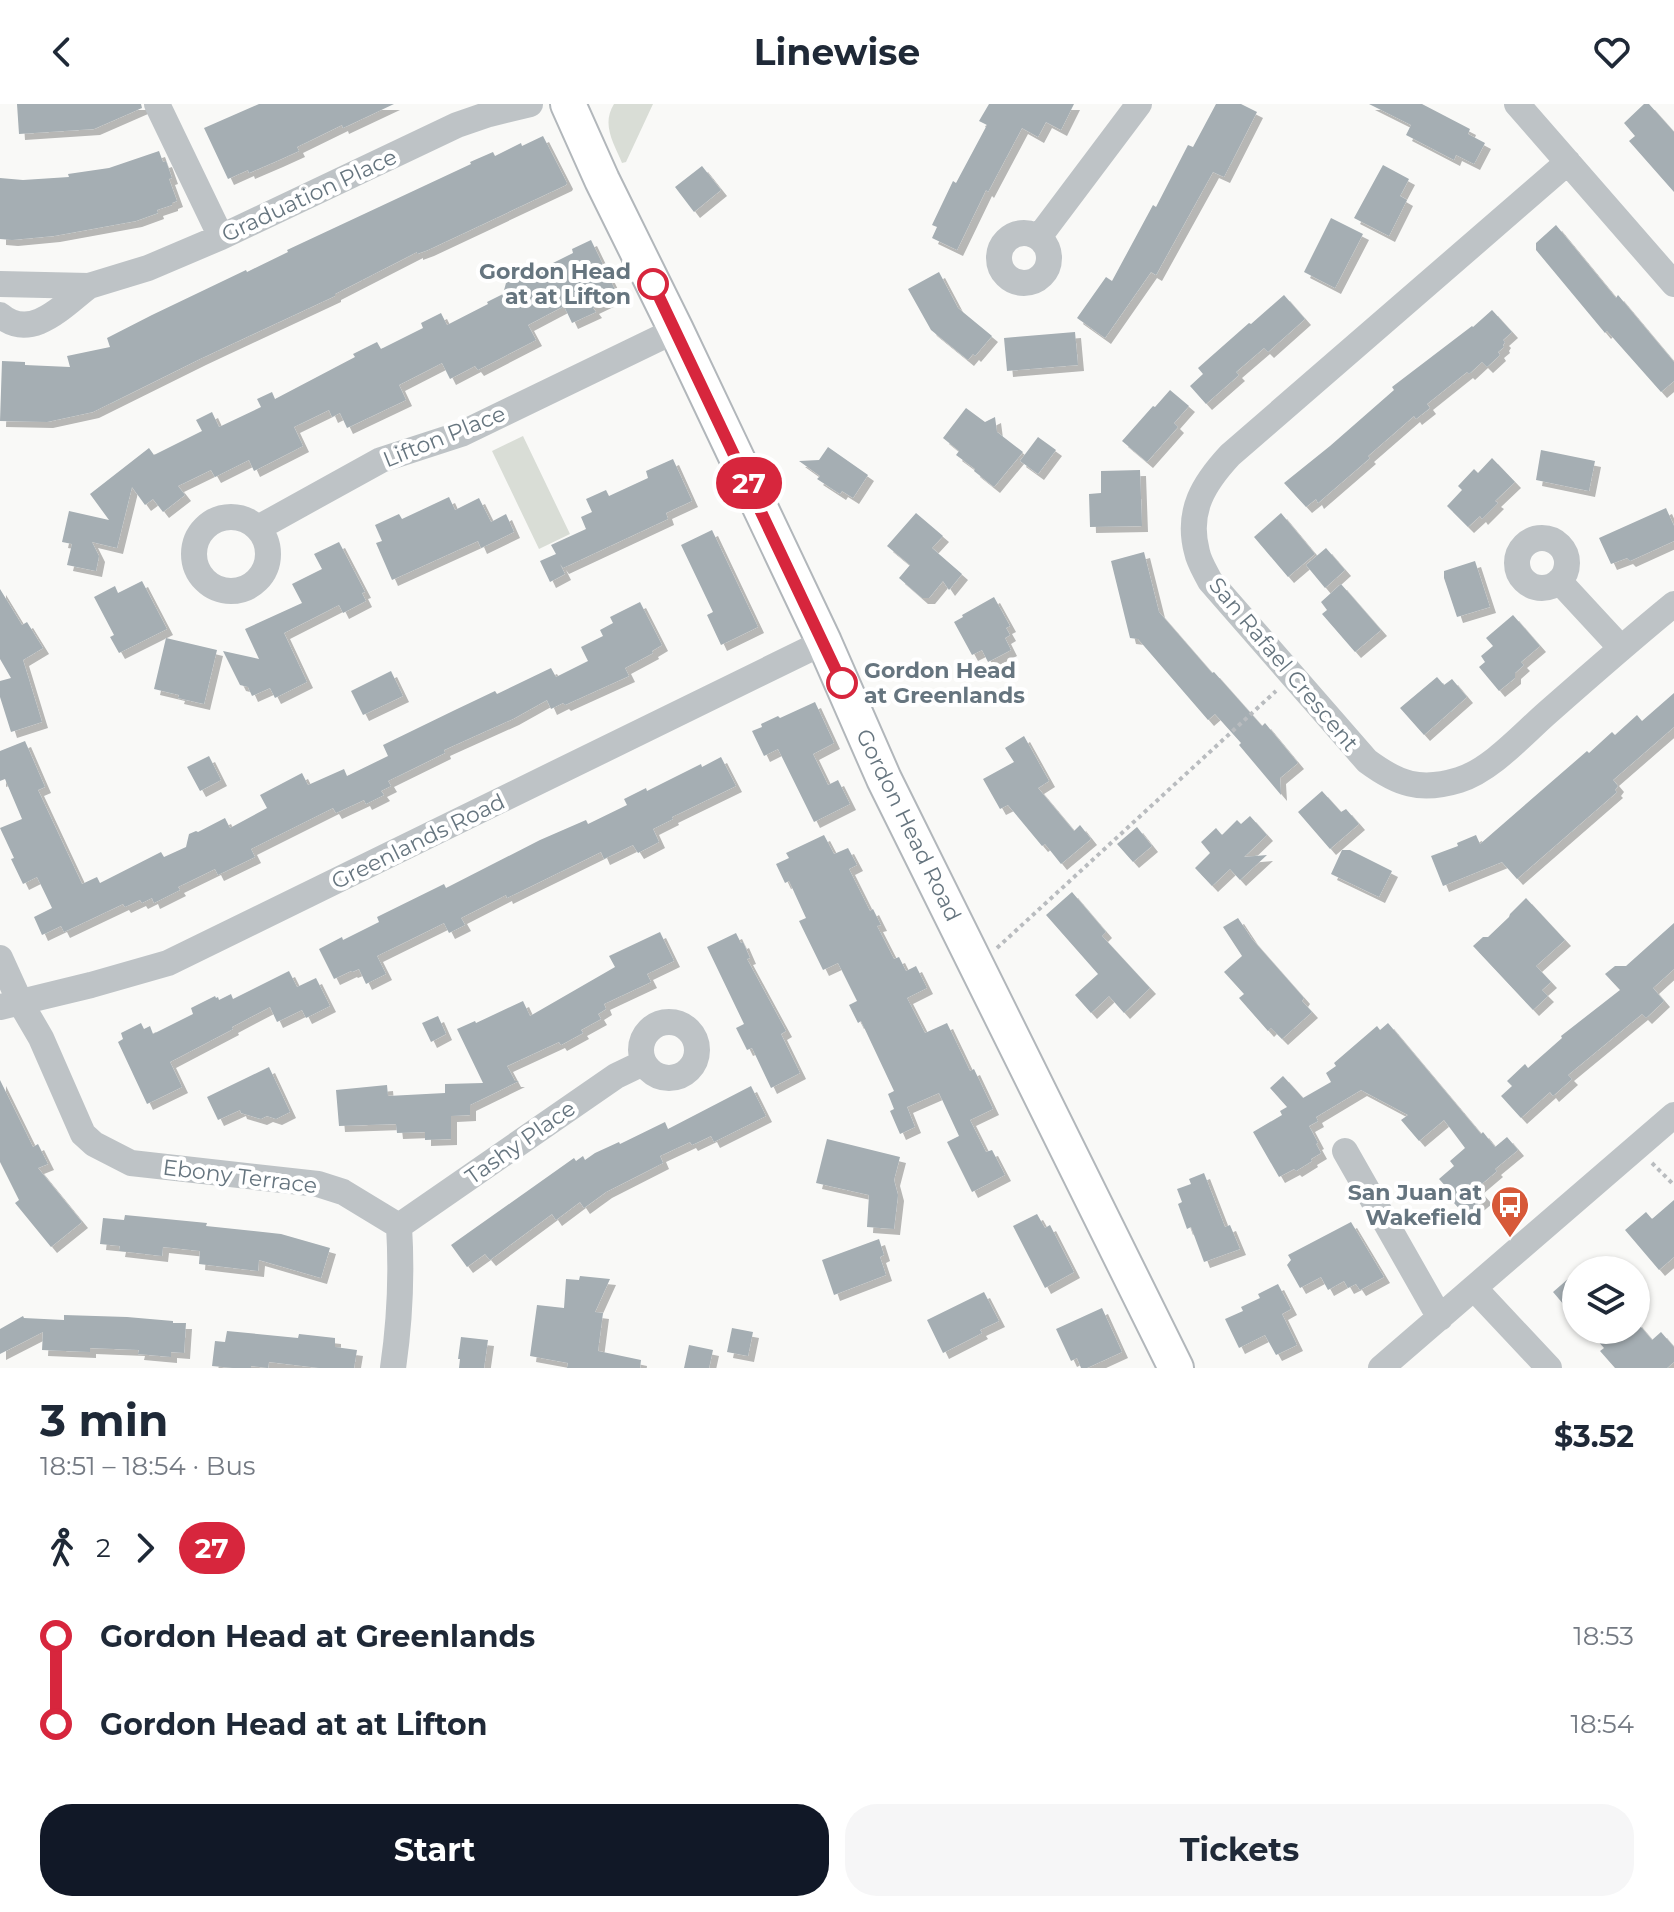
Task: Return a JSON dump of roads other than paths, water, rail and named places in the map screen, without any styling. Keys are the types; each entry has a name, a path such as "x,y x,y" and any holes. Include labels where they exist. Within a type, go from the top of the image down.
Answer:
{"main road":[{"name":"Gordon Head Road","path":"568,104 824,642 884,779 1176,1368"}],"street":[{"path":"157,104 221,237"},
{"name":"Graduation Place","path":"0,284 89,286 148,268 221,237 457,125 530,104"},
{"path":"1039,237 1139,104"},
{"path":"1517,104 1674,284"},
{"name":"San Rafael Crescent","path":"1568,162 1230,455 1212,474 1200,495 1194,528 1197,553 1210,581 1367,761 1387,776 1407,784 1430,785 1461,780 1487,765 1674,604"},
{"name":"Graduation Place","path":"0,315 9,323 26,326 44,320 89,286"},
{"name":"Lifton Place","path":"258,528 381,460 461,434 676,330"},
{"path":"1559,581 1621,648"},
{"name":"Greenlands Road","path":"10,1004 168,963 824,642"},
{"name":"Ebony Terrace","path":"0,958 10,1004 41,1038 83,1134 94,1144 131,1163 318,1184 343,1192 399,1226"},
{"name":"Tashy Place","path":"399,1226 616,1076 643,1063"},
{"path":"1381,1368 1674,1115"},
{"path":"1345,1151 1440,1318"},
{"path":"393,1368 402,1265 399,1226"},
{"path":"1474,1288 1549,1368"}],"place":[{"name":"Gordon Head at at Lifton","path":"653,284"},
{"name":"Gordon Head at Greenlands","path":"842,683"},
{"name":"San Juan at Wakefield","path":"1510,1239"}]}
